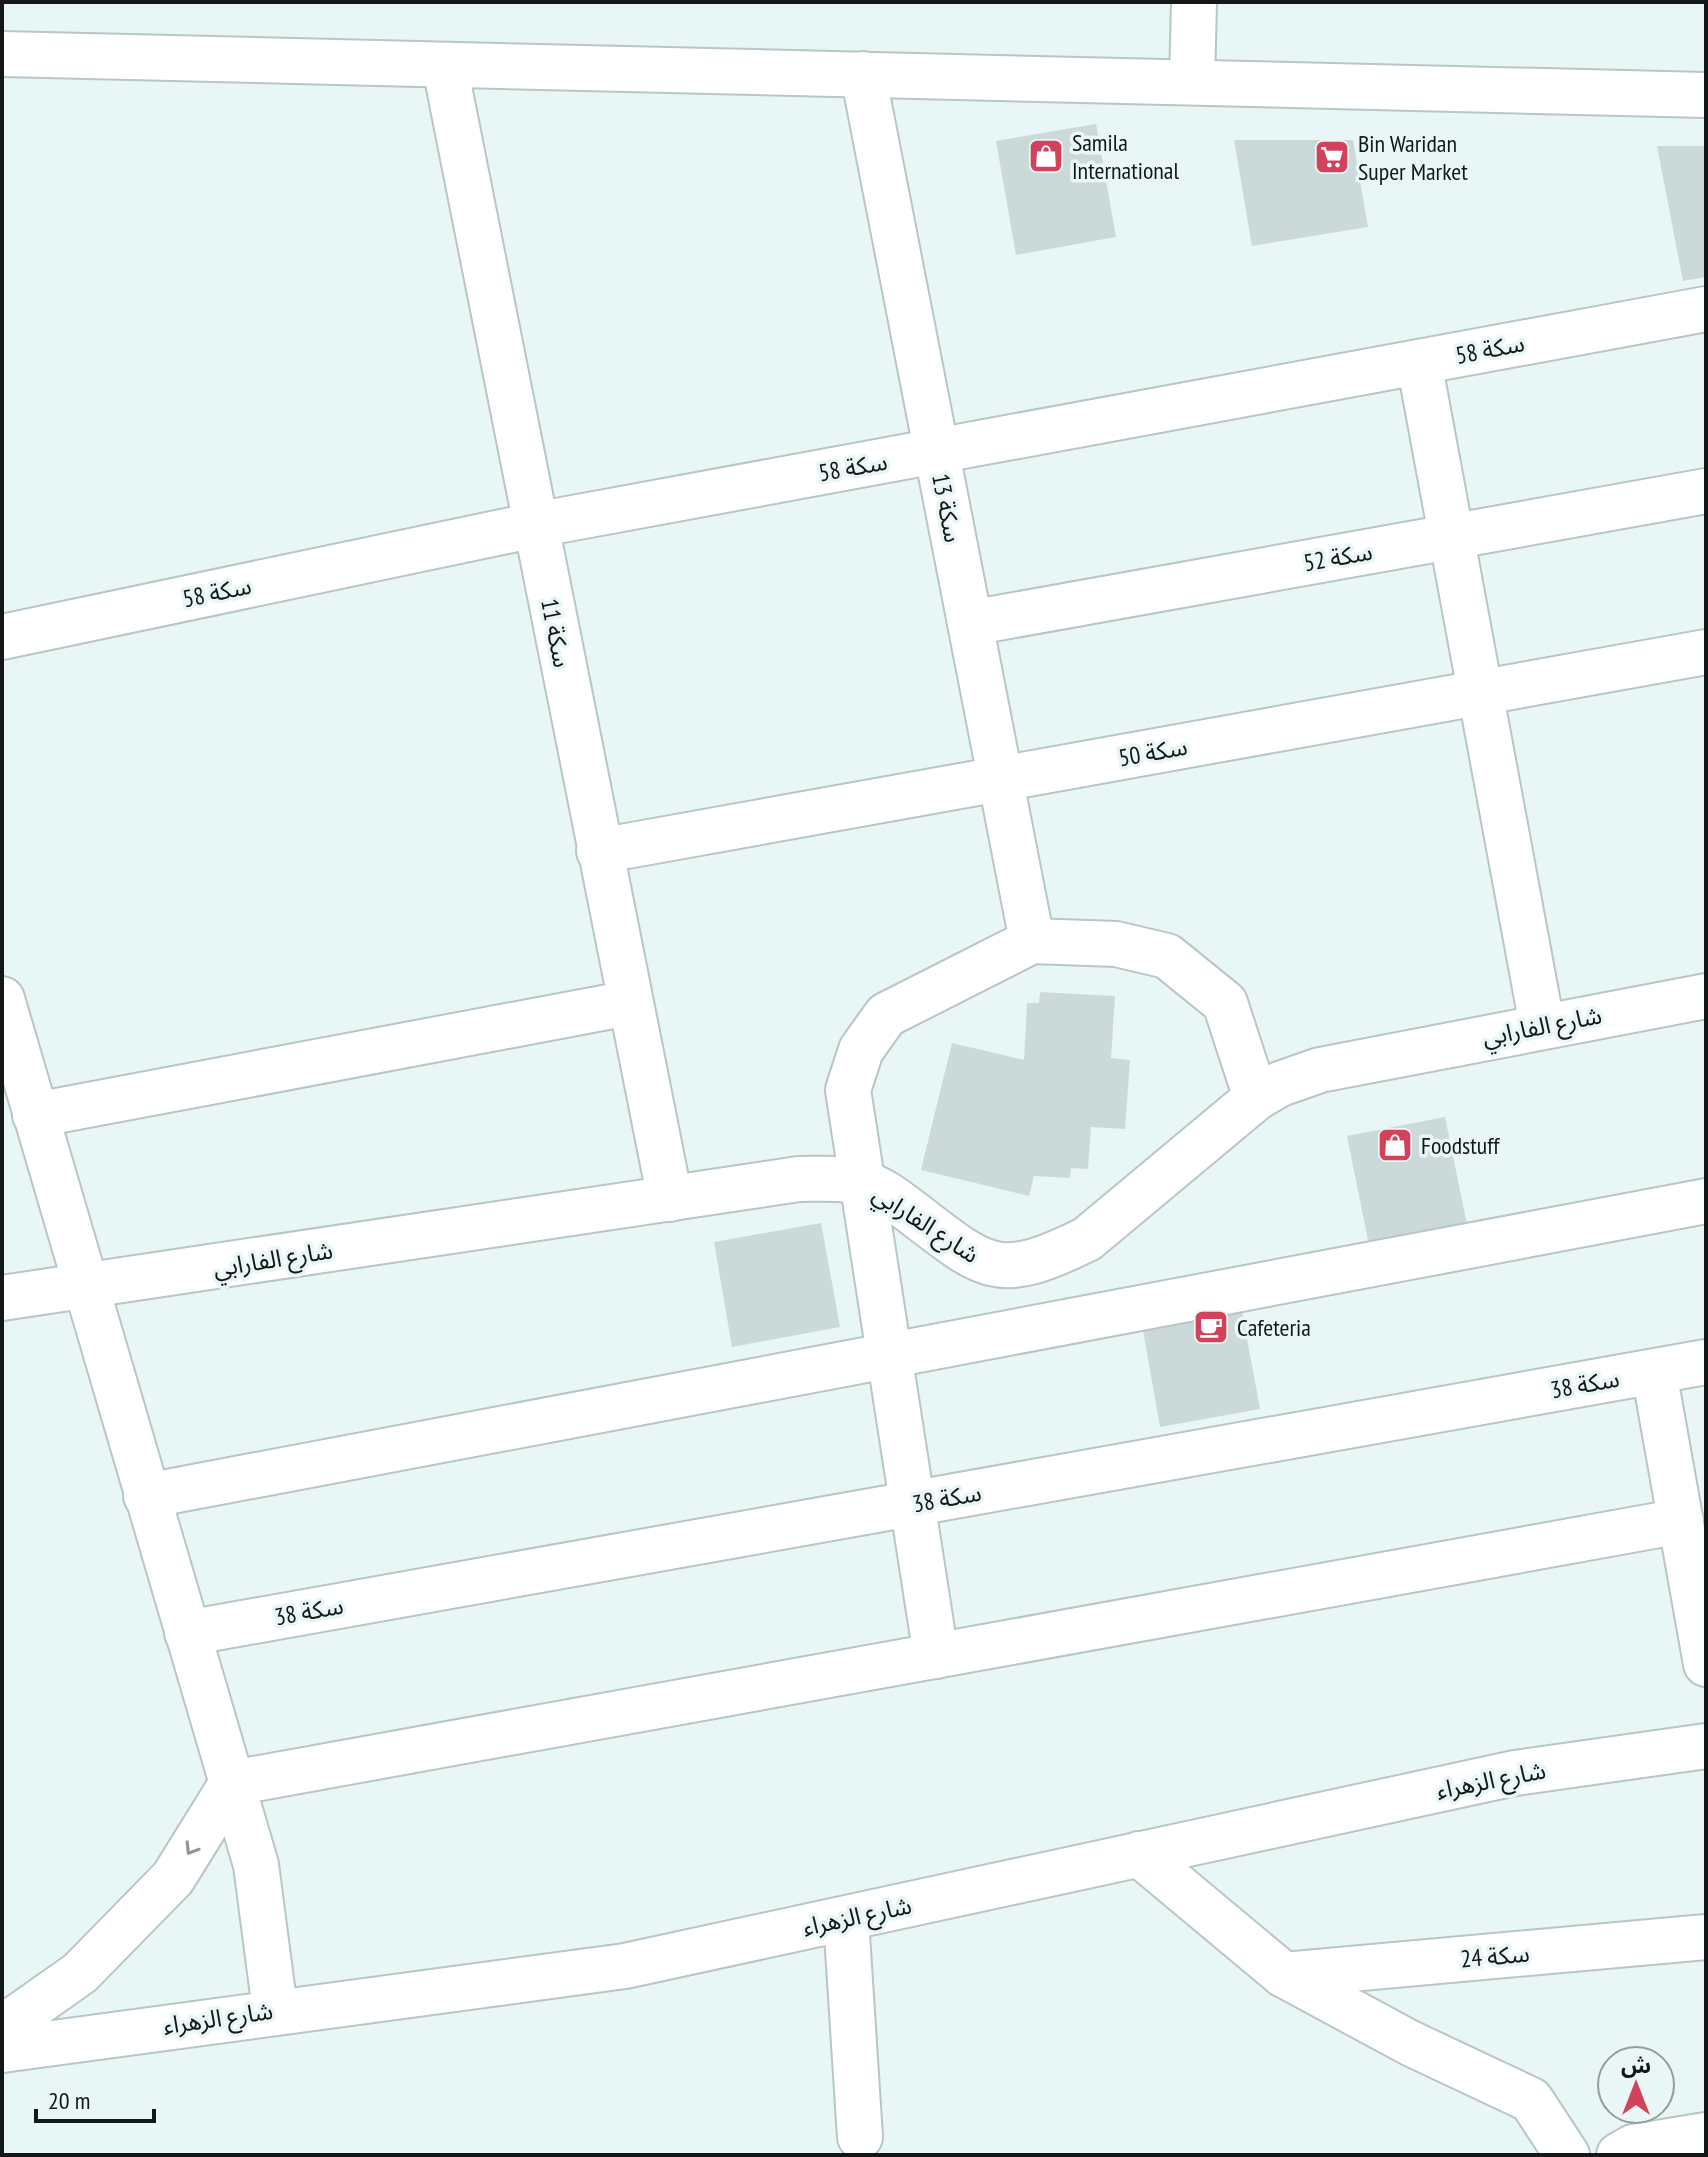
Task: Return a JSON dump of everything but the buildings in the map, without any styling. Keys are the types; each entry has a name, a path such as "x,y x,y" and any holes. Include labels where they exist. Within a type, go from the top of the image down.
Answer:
{"street":[{"path":"1192,82 1194,2"},
{"path":"2,54 1706,95"},
{"name":"سكة 11","path":"445,67 670,1199"},
{"name":"سكة 13","path":"863,74 1032,941"},
{"name":"سكة 58","path":"2,637 535,525 1706,309"},
{"path":"1419,362 1542,1025"},
{"name":"سكة 52","path":"970,623 1706,491"},
{"name":"سكة 50","path":"599,851 1706,652"},
{"path":"936,1656 865,1183 848,1090 861,1050 886,1015 1032,941 1116,944 1167,956 1225,1003 1256,1098"},
{"name":"شارع الفارابي","path":"2,1298 799,1179 865,1183 887,1193 970,1257 996,1267 1057,1254 1087,1239 1256,1098 1280,1084 1320,1070 1706,996"},
{"path":"2,999 256,1865 275,2010"},
{"path":"35,1115 629,1003"},
{"path":"146,1496 1706,1201"},
{"path":"1057,1254 1067,1322"},
{"name":"سكة 38","path":"187,1633 1706,1362"},
{"path":"1654,1372 1706,1664"},
{"path":"2,2028 80,1973 173,1878 232,1783 1681,1521"},
{"name":"شارع الزهراء","path":"2,2050 275,2010 625,1966 1515,1773 1706,1746"},
{"path":"1139,1854 1284,1975 1410,2043 1531,2100 1567,2155"},
{"path":"846,1919 860,2137"},
{"name":"سكة 24","path":"1284,1975 1706,1937"},
{"path":"1619,2155 1633,2147 1706,2135"}],"place":[{"name":"Samila International","path":"1046,156"},
{"name":"Bin Waridan Super Market","path":"1332,157"},
{"name":"Foodstuff","path":"1395,1145"},
{"name":"Cafeteria","path":"1211,1327"}]}
